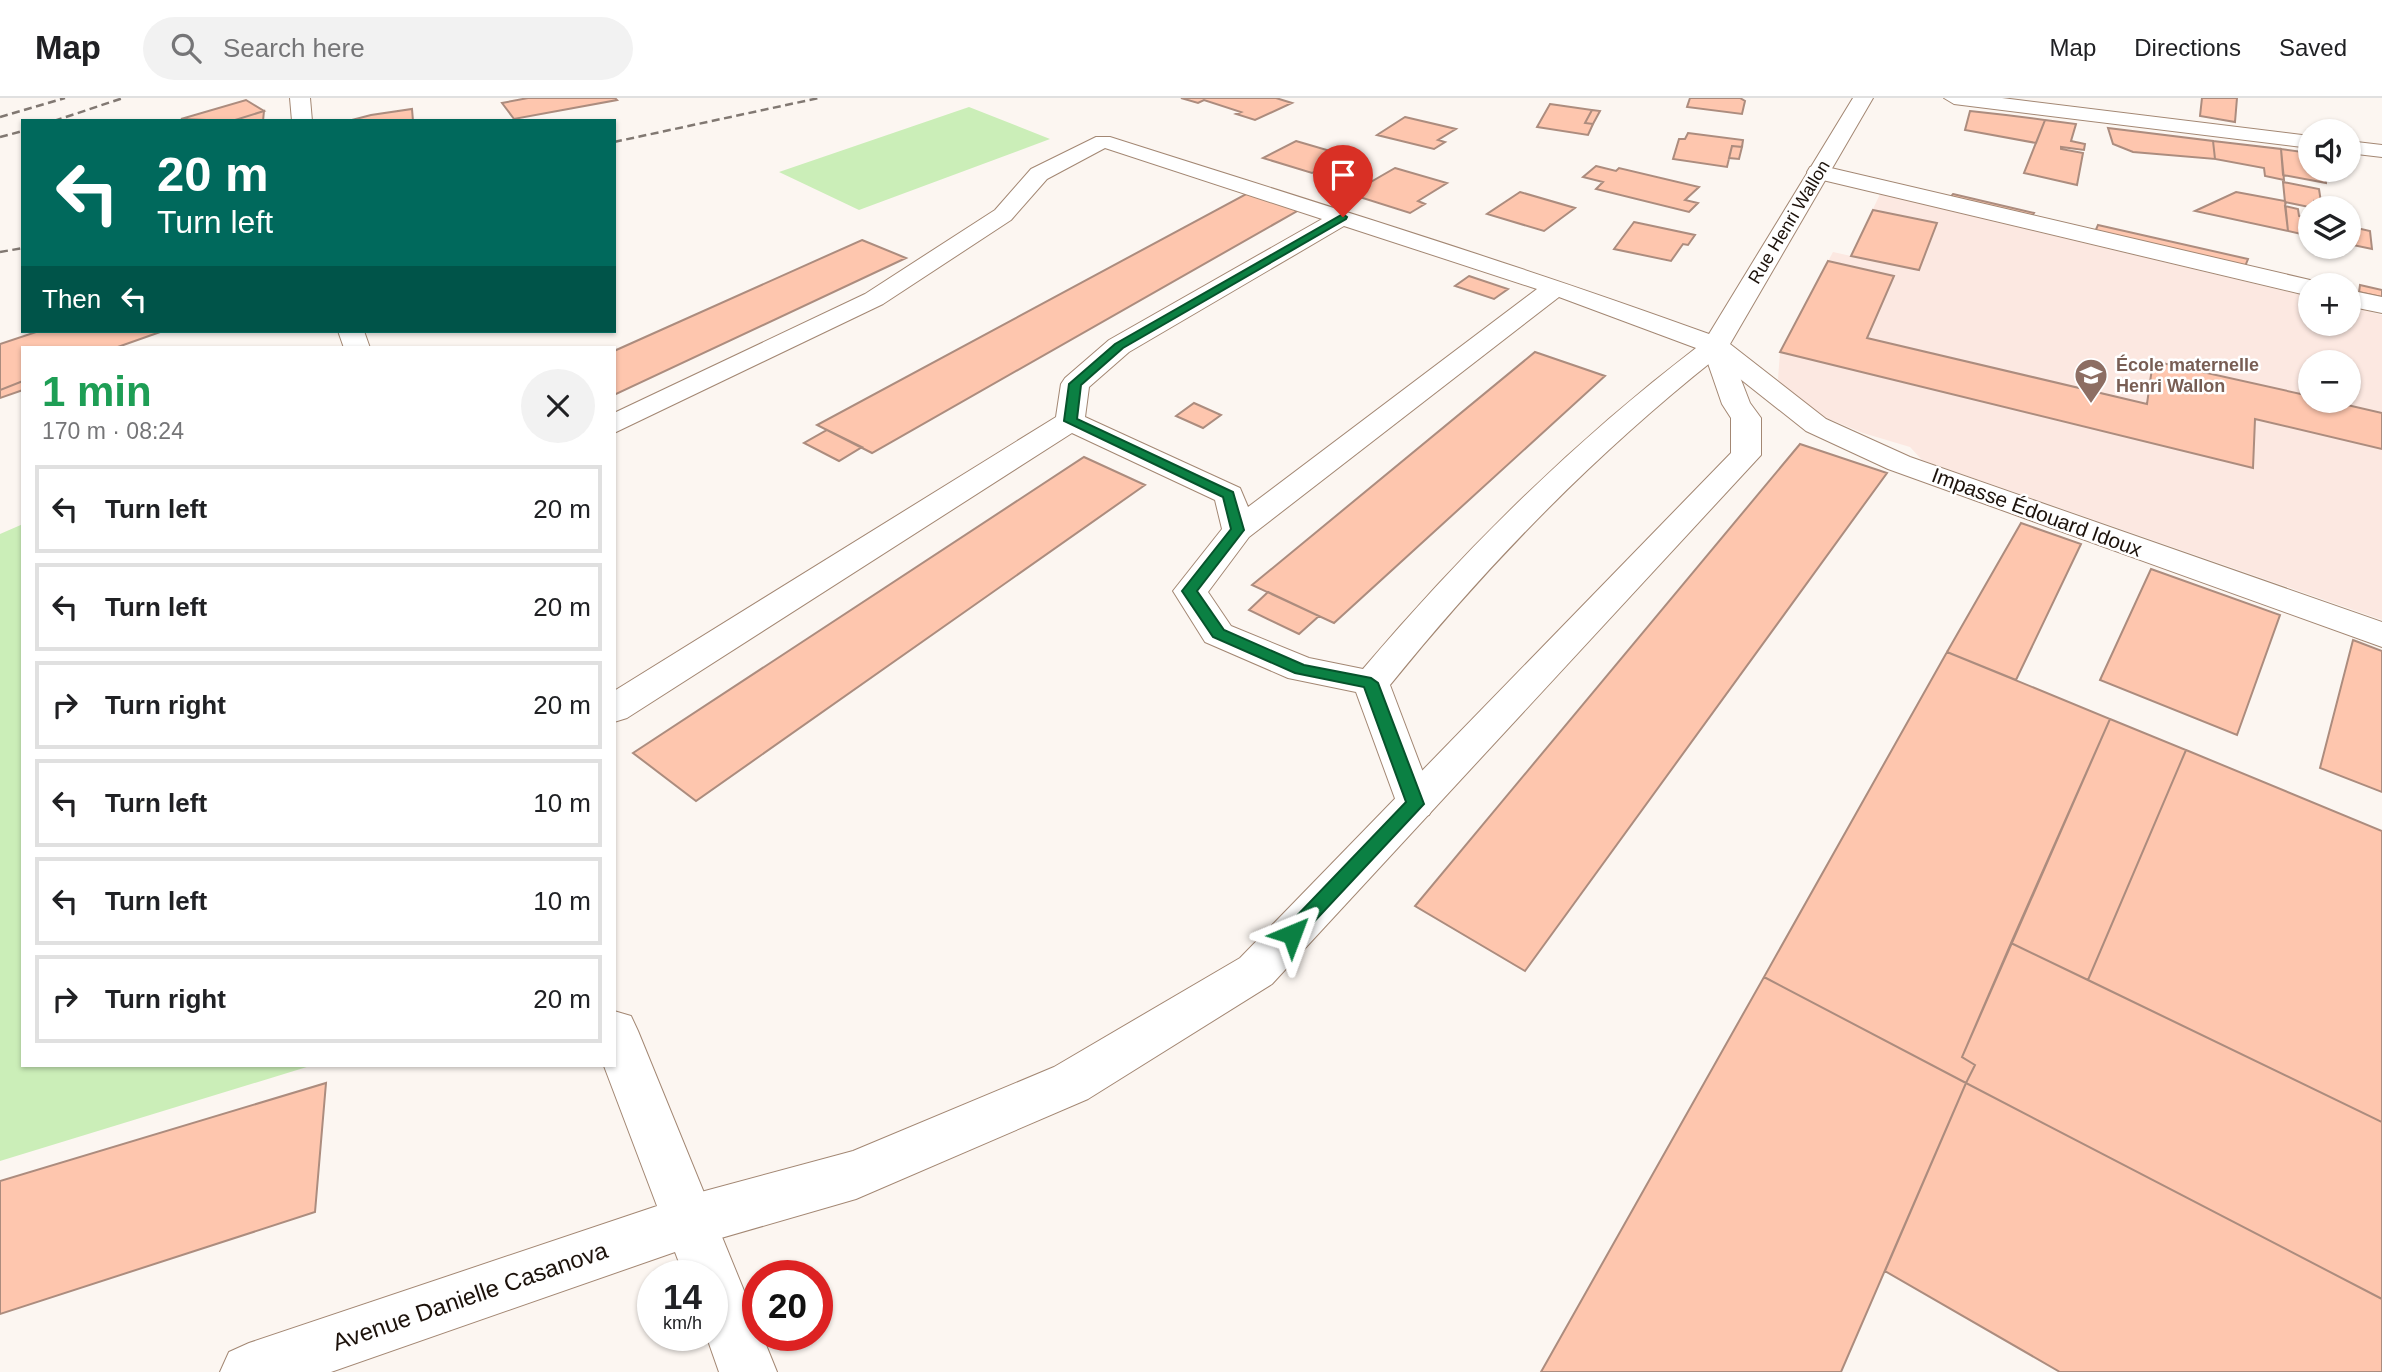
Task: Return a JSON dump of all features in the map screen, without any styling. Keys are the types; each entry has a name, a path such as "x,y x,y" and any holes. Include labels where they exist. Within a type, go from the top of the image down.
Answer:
{"street":[{"path":"299,98 302,119"},
{"name":"Rue Henri Wallon","path":"1715,346 1863,98"},
{"path":"1954,98 2298,141"},
{"name":"Impasse Édouard Idoux","path":"616,423 874,299 1003,215 1039,174 1103,141 1556,287 1715,346 1816,425 1899,463 2382,635"},
{"path":"2361,149 2382,151"},
{"path":"1818,172 2298,286"},
{"path":"1070,421 1075,384 1119,346 1343,217"},
{"path":"1371,683 1301,669 1218,634 1189,591 1238,530 1556,287"},
{"path":"2361,301 2382,306"},
{"path":"1371,683 1429,611 1589,449 1654,392 1715,346"},
{"name":"Avenue Danielle Casanova","path":"249,1372 690,1220 856,1175 1072,1083 1256,971 1746,455 1746,418 1736,404 1715,346"},
{"path":"1070,421 1229,495 1238,530"},
{"path":"616,708 1070,421"},
{"path":"1371,683 1415,804"},
{"path":"616,1036 705,1260"},
{"path":"728,1319 748,1372"}],"shaded area":[{"name":"École maternelle Henri Wallon","path":"1880,194 2298,294 2298,336 2361,336 2361,309 2382,315 2382,620 1922,460 1910,447 1863,433 1807,410 1788,395 1778,379 1780,352 1833,252 1851,256"}],"green space":[{"path":"969,107 1050,139 859,210 779,172"},
{"path":"21,525 21,1067 307,1067 0,1161 0,534"}],"building":[{"path":"528,98 617,100 514,119 502,103"},
{"path":"1181,98 1276,98 1292,103 1255,120 1236,114 1241,112 1204,100 1198,103"},
{"path":"1690,98 1740,98 1745,101 1742,114 1687,107"},
{"path":"2202,98 2237,98 2235,122 2200,116"},
{"path":"246,100 264,111 238,119 181,119"},
{"path":"1550,104 1592,110 1585,123 1593,124 1588,135 1537,127"},
{"path":"412,109 413,119 356,119"},
{"path":"1592,110 1600,111 1593,124 1585,123"},
{"path":"264,111 263,119 238,119"},
{"path":"1970,111 2045,120 2036,143 1965,130"},
{"path":"1405,117 1456,129 1438,140 1445,142 1434,149 1377,135"},
{"path":"2045,120 2076,124 2071,141 2085,144 2084,150 2061,149 2083,153 2077,185 2024,173"},
{"path":"2108,128 2213,141 2215,159 2133,152 2113,144"},
{"path":"1688,133 1743,140 1742,147 1732,146 1727,167 1673,159 1679,139 1685,139"},
{"path":"1296,141 1344,155 1312,173 1263,158"},
{"path":"2213,141 2281,149 2284,180 2265,176 2264,168 2215,159"},
{"path":"1732,146 1742,147 1739,159 1729,158"},
{"path":"2281,149 2298,151 2298,178 2283,175"},
{"path":"1596,166 1616,171 1619,168 1699,187 1685,200 1698,203 1689,212 1596,189 1603,182 1583,177"},
{"path":"1395,168 1447,183 1418,201 1425,204 1410,213 1350,194"},
{"path":"2283,182 2319,189 2320,196 2298,196 2298,205 2285,202"},
{"path":"1520,192 1575,208 1544,231 1487,214"},
{"path":"2236,192 2285,201 2288,231 2195,211"},
{"path":"1248,193 1299,210 872,453 817,425"},
{"path":"1953,194 2034,213 2030,219 1949,199"},
{"path":"2285,206 2298,209 2298,233 2288,231"},
{"path":"1873,210 1937,223 1919,270 1851,256"},
{"path":"1634,222 1695,235 1688,245 1683,244 1671,261 1614,249"},
{"path":"2098,225 2248,259 2244,269 2094,234"},
{"path":"2361,229 2370,231 2372,249 2361,247"},
{"path":"862,240 906,258 616,394 616,350"},
{"path":"1828,261 1894,276 1867,338 2147,404 2153,361 2298,393 2298,413 2361,413 2361,408 2382,413 2382,449 2255,419 2253,468 1780,352"},
{"path":"1469,276 1508,289 1494,299 1455,286"},
{"path":"2361,285 2382,290 2382,297 2361,292"},
{"path":"33,333 157,333 121,346 21,346 21,382 0,390 0,344"},
{"path":"1535,352 1605,376 1334,623 1252,585"},
{"path":"21,382 21,391 0,398 0,390"},
{"path":"1194,403 1221,415 1203,428 1176,416"},
{"path":"827,430 862,447 839,461 804,443"},
{"path":"1800,444 1887,473 1525,971 1415,906"},
{"path":"1084,457 1145,485 696,801 633,753"},
{"path":"2021,523 2081,544 2016,680 1947,652"},
{"path":"2151,569 2280,615 2237,735 2100,680"},
{"path":"1268,592 1319,616 1299,634 1249,610"},
{"path":"2353,640 2382,651 2382,792 2320,768"},
{"path":"1947,652 2110,719 1962,1057 1975,1065 1966,1083 1764,977"},
{"path":"2110,719 2186,750 2088,980 2011,943"},
{"path":"2186,750 2382,831 2382,1122 2088,980"},
{"path":"2011,943 2382,1122 2382,1299 1966,1083 1975,1065 1962,1057"},
{"path":"1764,977 1966,1083 1841,1372 1541,1372"},
{"path":"326,1083 315,1212 0,1314 0,1181"},
{"path":"1966,1083 2382,1299 2382,1372 2060,1372 1885,1271"}],"railway":[{"path":"0,117 65,98"},
{"path":"60,119 123,98"},
{"path":"616,142 819,98"},
{"path":"0,137 21,132"},
{"path":"0,252 21,248"}],"place":[{"name":"École maternelle Henri Wallon","path":"2091,405"}],"route":[{"path":"1292,934 1415,804 1371,683 1301,669 1218,634 1189,591 1238,530 1229,495 1070,421 1075,384 1119,346 1343,217"}]}
